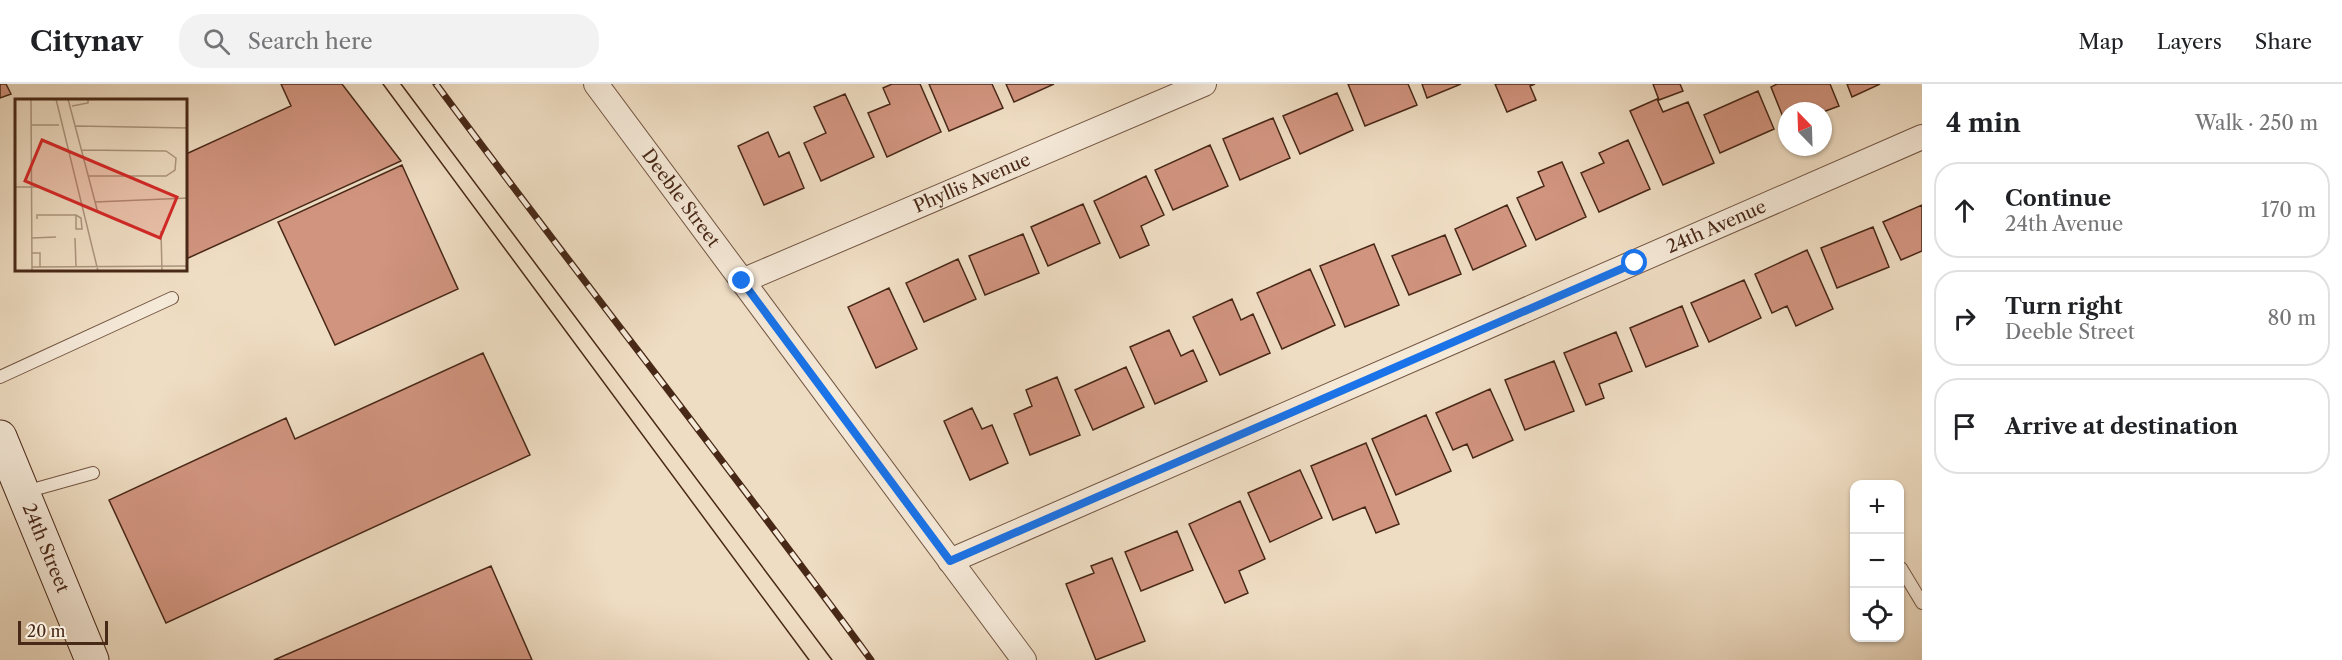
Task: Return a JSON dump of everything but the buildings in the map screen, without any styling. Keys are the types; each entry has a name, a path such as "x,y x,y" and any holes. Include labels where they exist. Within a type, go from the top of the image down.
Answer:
{"street":[{"name":"Deeble Street","path":"596,84 1024,660"},
{"name":"Phyllis Avenue","path":"742,281 1204,84"},
{"name":"24th Avenue","path":"950,561 1922,138"},
{"name":"24th Street","path":"0,437 92,660"}],"lane":[{"path":"0,377 172,298"},
{"path":"24,492 93,473"},
{"path":"1904,573 1922,603"}],"tram line":[{"path":"383,84 809,660"},
{"path":"401,84 832,660"}],"railway":[{"path":"436,84 871,660"}],"route":[{"path":"742,281 950,561 1635,263"}]}
